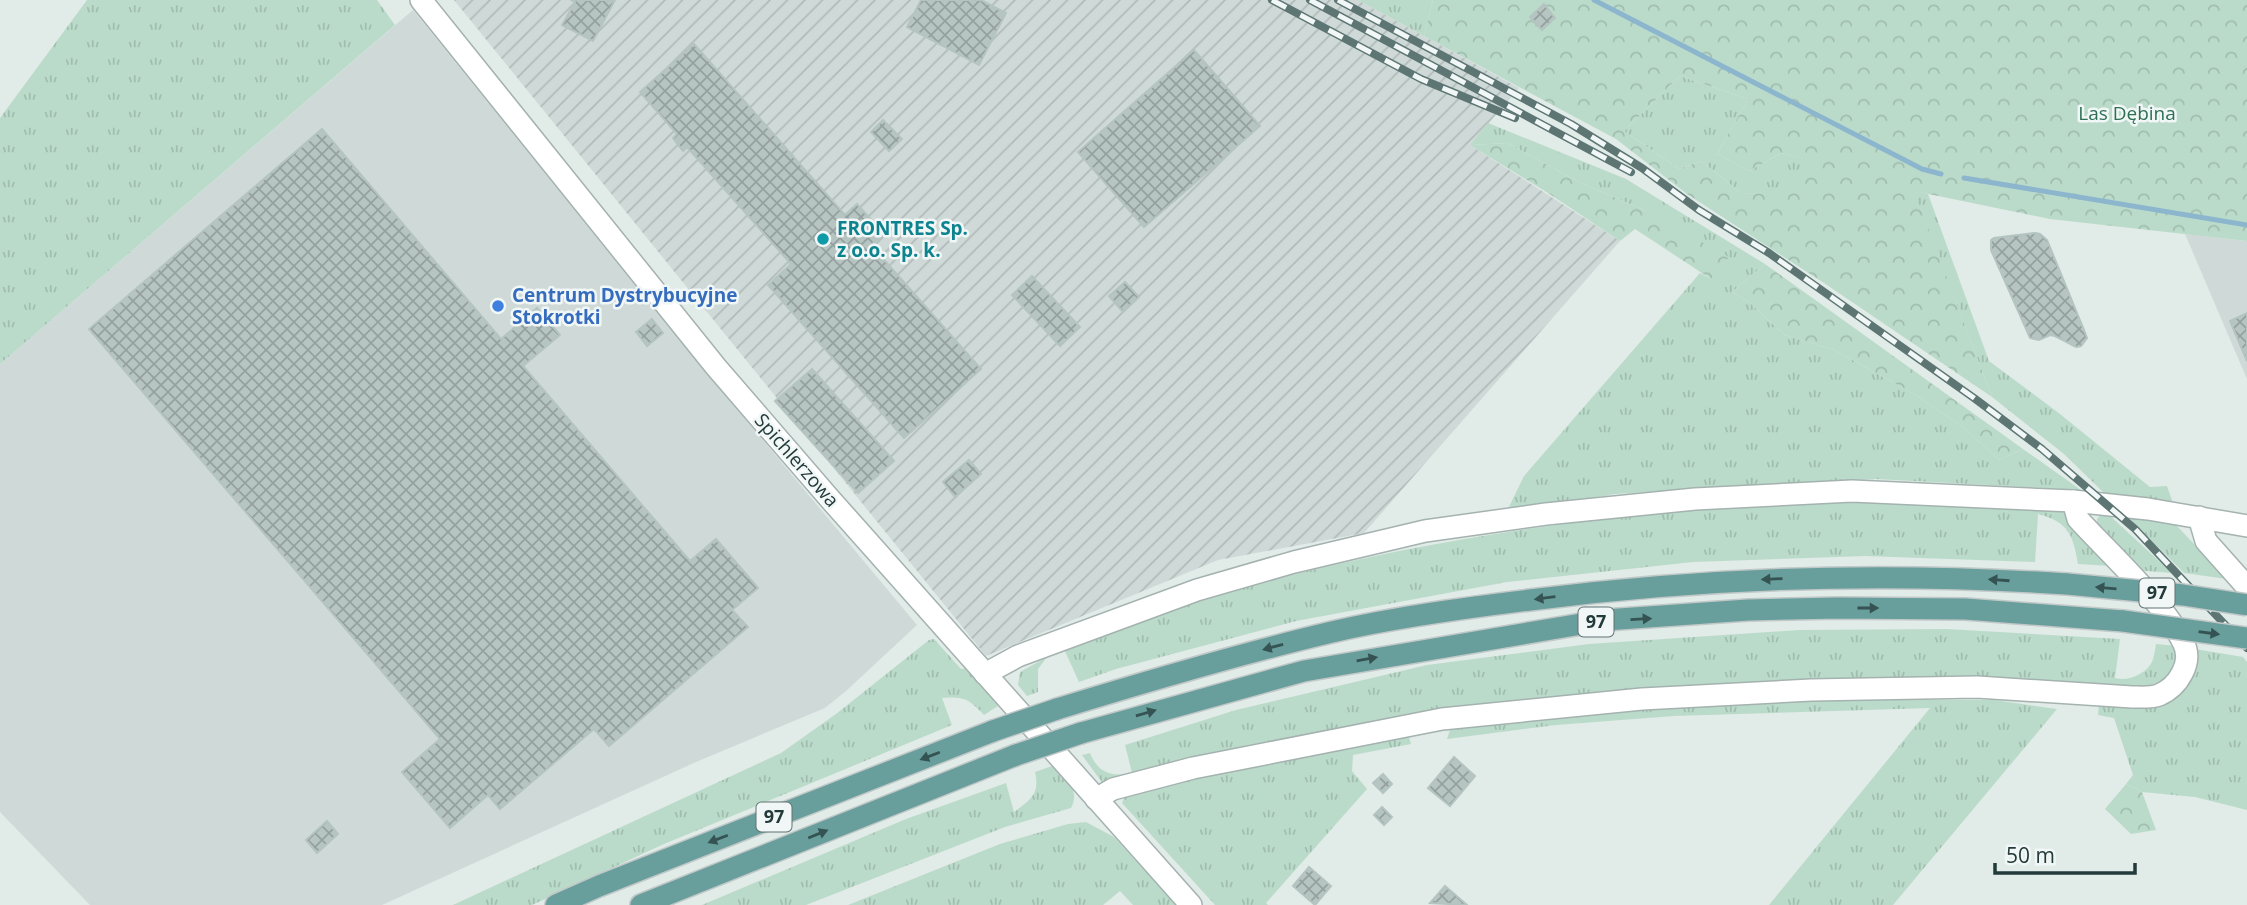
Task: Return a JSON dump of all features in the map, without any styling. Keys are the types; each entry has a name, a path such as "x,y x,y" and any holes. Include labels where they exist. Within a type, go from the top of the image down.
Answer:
{"main road":[{"name":"97","path":"556,905 993,731 1194,667 1334,631 1481,606 1613,589 1706,581 1816,577 1973,578 2067,584 2183,595 2247,605"},
{"name":"97","path":"641,905 1016,755 1081,733 1304,671 1605,621 1748,610 1965,609 2123,621 2247,638"}],"street":[{"name":"Spichlerzowa","path":"421,0 716,367 1191,905"},
{"path":"985,674 1018,656 1197,590 1294,562 1426,531 1546,514 1696,499 1852,491 2073,500 2247,526"},
{"path":"1096,799 1113,789 1193,768 1428,721 1628,701 1811,690 1977,687 2132,697 2157,696 2174,685 2183,674 2185,644 2158,607 2078,519 2073,500"},
{"path":"2199,517 2206,541 2247,587"}],"shaded area":[{"path":"454,0 1358,0 1519,88 1470,145 1620,241 1364,533 1218,560 986,656"},
{"path":"413,10 677,337 917,625 825,708 696,762 382,905 90,905 0,812 0,364"},
{"path":"2185,234 2247,241 2247,379"}],"green space":[{"path":"87,0 377,0 395,25 0,364 0,118"},
{"path":"1358,0 1433,0 1424,36"},
{"name":"Las Dębina","path":"1433,0 2247,0 2247,241 2050,219 1914,191 1992,397 1687,194 1616,139 1424,36","holes":["1680,76 1748,99 1717,154 1749,171 1782,153 1803,159 1791,194 1741,193 1701,161 1679,169 1624,131"]},
{"path":"1680,76 1748,99 1717,154 1749,171 1782,153 1804,159 1791,195 1741,193 1701,161 1679,169 1624,131"},
{"path":"1488,123 1626,179 1765,264 1732,292 1749,302 1785,335 1834,350 1916,395 1963,427 1999,460 2023,449 2081,490 1876,479 1615,494 1507,511 1524,476 1700,273 1711,279 1646,211 1579,182 1507,143 1470,145"},
{"path":"1507,143 1579,182 1646,211 1729,257 1711,279 1635,229 1620,241 1470,145"},
{"path":"1913,190 1928,194 1989,361 2150,487 2167,486 2173,503 2107,496 2064,454 1992,397"},
{"path":"1765,264 2023,449 1999,460 1963,427 1916,395 1834,350 1785,335 1749,302 1732,292"},
{"path":"1844,502 2060,509 2112,566 2078,564 2071,537 2063,525 2038,514 2035,562 1865,556 1693,562 1507,582 1296,621 1116,669 1079,682 1064,649 1245,587 1413,548 1556,525 1653,513"},
{"path":"2101,514 2108,514 2172,573 2135,570 2097,534 2097,519"},
{"path":"2128,517 2166,519 2177,526 2227,579 2184,573"},
{"path":"1947,629 2120,639 2115,678 2120,679 2130,678 2145,670 2152,662 2156,644 2178,646 2179,662 2163,688 1628,697 1104,785 1082,755 1090,753 1097,765 1106,772 1132,773 1125,745 1236,710 1427,665 1589,644 1799,630"},
{"path":"934,639 961,669 967,668 998,706 984,715 966,700 942,698 952,725 664,844 532,905 453,905 781,753 836,714 929,640"},
{"path":"2195,649 2243,657 2247,662 2247,810 2195,797 2142,792 2126,784 2133,775 2114,718 2098,715 2099,703 2163,703"},
{"path":"1047,657 1038,669 1038,692 1027,696 1018,685 1020,672"},
{"path":"1772,700 1994,700 2057,709 1893,905 1769,905 1930,708 1674,716 1556,725 1447,739 1450,730 1501,722"},
{"path":"1408,734 1411,744 1353,755 1352,771 1367,789 1266,903 1268,905 1215,905 1122,803 1126,794 1285,755"},
{"path":"1052,766 1073,790 1074,801 1071,808 1005,827 806,905 702,905 906,819 1006,783 1014,812 1033,795 1036,786 1035,772"},
{"path":"2126,784 2142,792 2156,830 2131,834 2105,809"},
{"path":"1086,822 1114,837 1176,905 1133,905 1120,891 1103,905 848,905 1000,844 1068,824"}],"building":[{"path":"571,0 615,0 593,41 562,25 575,2"},
{"path":"921,0 981,0 1006,13 979,65 907,27"},
{"path":"1544,4 1555,18 1542,30 1530,17"},
{"name":"FRONTRES Sp. z o.o. Sp. k.","path":"694,44 845,215 857,204 884,234 871,245 981,369 904,438 768,285 791,264 687,147 683,151 673,138 677,134 640,92"},
{"path":"1194,50 1260,126 1144,227 1078,152"},
{"path":"883,120 902,139 889,151 871,132"},
{"path":"322,129 501,339 537,308 560,335 523,366 690,561 716,539 758,588 732,610 748,627 609,746 594,729 500,809 488,795 450,828 402,772 440,739 89,329"},
{"path":"2035,233 2047,240 2084,330 2087,338 2081,346 2076,347 2050,335 2039,340 2030,338 1991,250 1991,240 1994,238"},
{"path":"1032,276 1080,327 1060,346 1012,295"},
{"path":"1125,282 1139,297 1123,312 1109,296"},
{"path":"2247,313 2247,361 2230,321"},
{"path":"652,319 663,333 647,346 636,332"},
{"path":"812,369 894,461 858,493 775,401"},
{"path":"969,460 981,474 955,497 943,482"},
{"path":"1454,757 1475,776 1450,806 1428,788"},
{"path":"1383,774 1392,784 1383,793 1373,783"},
{"path":"1382,807 1392,817 1384,825 1374,815"},
{"path":"327,821 338,834 317,853 306,840"},
{"path":"1309,867 1331,886 1315,905 1293,886"},
{"path":"1445,886 1467,905 1430,903"}],"waterway":[{"path":"1594,0 1922,169 1941,174"},
{"path":"1964,178 2247,225"}],"railway":[{"path":"1272,0 1421,79 1515,118"},
{"path":"1310,0 1631,172"},
{"path":"1338,0 1571,124 1642,168 1699,210 1769,253 1974,398 2042,449 2135,529 2247,648"}],"place":[{"name":"FRONTRES Sp. z o.o. Sp. k.","path":"823,239"},
{"name":"Centrum Dystrybucyjne Stokrotki","path":"498,306"}]}
